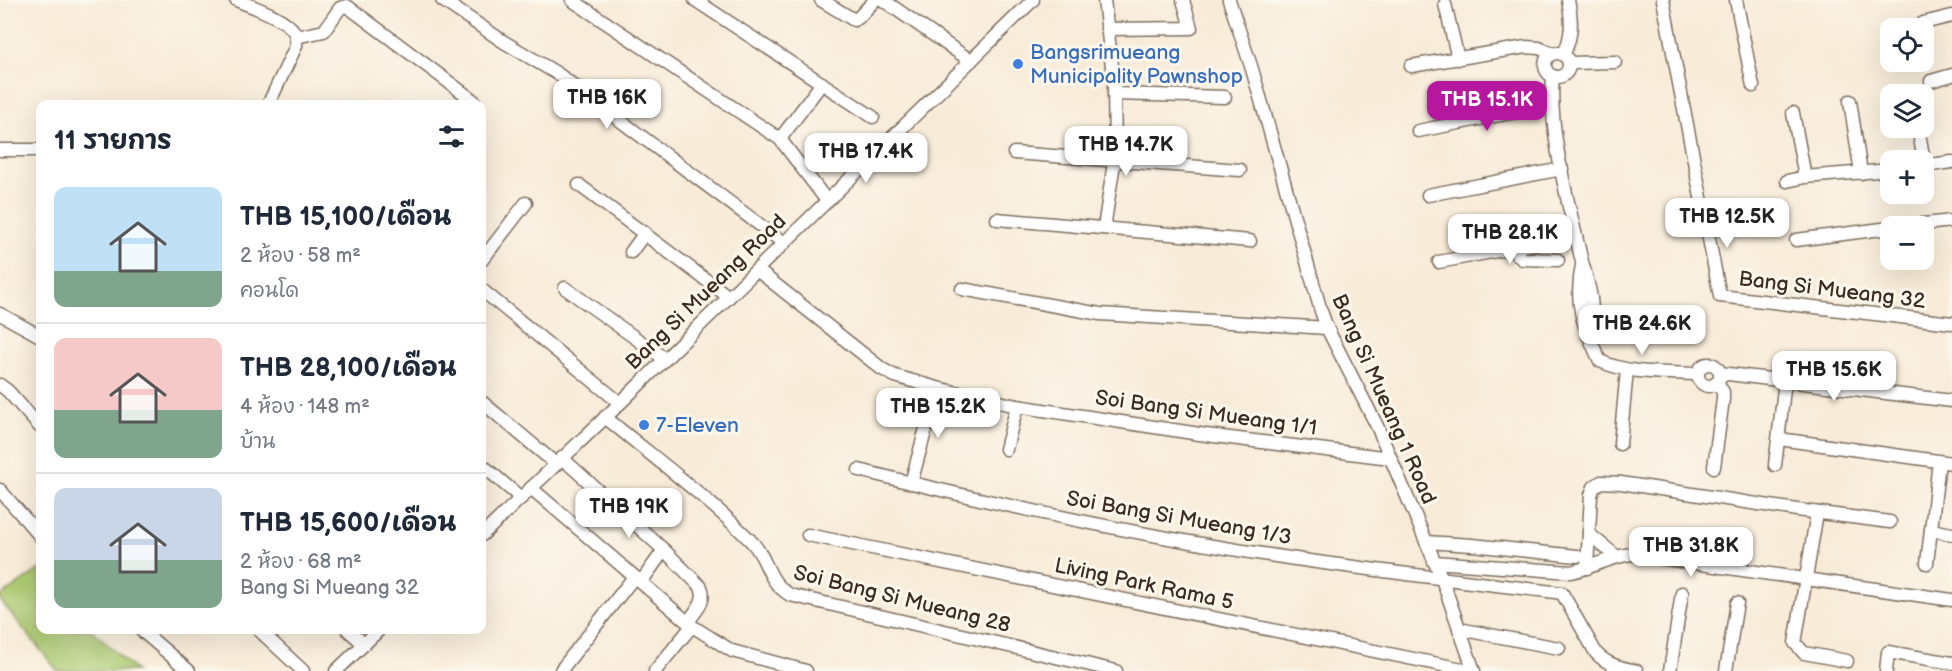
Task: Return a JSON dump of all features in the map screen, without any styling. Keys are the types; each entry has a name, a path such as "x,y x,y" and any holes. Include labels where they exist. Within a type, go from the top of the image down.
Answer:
{"street":[{"path":"236,0 273,16 293,29 296,37 296,46 270,100"},
{"path":"442,0 504,42 558,74 784,243"},
{"path":"572,0 780,139 827,201"},
{"path":"695,0 873,117"},
{"path":"821,0 854,20 875,0"},
{"path":"883,0 971,61"},
{"name":"Bang Si Mueang Road","path":"486,531 1033,0"},
{"path":"1104,0 1114,94 1114,161 1104,228"},
{"path":"1107,29 1191,28 1183,0"},
{"name":"Bang Si Mueang 1 Road","path":"1229,0 1252,69 1315,294 1328,328 1353,376 1442,579 1473,671"},
{"path":"1568,0 1572,22 1570,37 1561,57 1566,73 1558,77 1546,70 1546,59 1561,57 1615,62"},
{"name":"Bang Si Mueang 32","path":"1663,0 1720,296 1952,323"},
{"path":"1736,0 1753,86"},
{"path":"1445,4 1458,59"},
{"path":"296,37 324,31 340,8 347,6 473,100"},
{"path":"1934,20 1952,16"},
{"path":"1411,66 1533,47 1561,57"},
{"path":"1931,81 1952,75"},
{"path":"1553,76 1551,105 1582,264 1578,285 1582,320 1600,362 1628,370 1698,374 1699,379 1705,385 1713,385 1719,377"},
{"path":"780,139 822,83"},
{"path":"1114,94 1225,97"},
{"path":"1850,101 1861,173"},
{"path":"1418,131 1551,105"},
{"path":"1792,113 1805,177"},
{"path":"0,150 36,150"},
{"path":"1014,153 1239,170"},
{"path":"1934,165 1952,162"},
{"path":"1428,195 1562,169"},
{"path":"1787,181 1805,177 1880,171"},
{"path":"579,185 729,297"},
{"path":"486,255 526,203"},
{"path":"997,219 1250,241"},
{"path":"1934,222 1952,220"},
{"path":"1796,240 1880,229"},
{"path":"631,252 645,233"},
{"path":"1439,262 1576,236"},
{"path":"1512,249 1522,259 1558,260"},
{"name":"Soi Bang Si Mueang 1/1","path":"757,270 882,369 895,376 1017,406 1206,435 1390,458"},
{"path":"565,288 665,359"},
{"path":"962,289 1100,314 1328,328"},
{"path":"486,293 620,403"},
{"path":"0,314 36,334"},
{"path":"1620,444 1628,370"},
{"path":"1719,377 1785,381 1952,401"},
{"path":"1714,467 1723,399 1719,377"},
{"path":"1775,465 1785,381"},
{"path":"0,385 36,422"},
{"path":"911,483 937,388"},
{"path":"486,405 559,461 664,550 701,587 704,600 690,624 655,671"},
{"path":"1006,449 1017,406"},
{"name":"Soi Bang Si Mueang 28","path":"605,417 738,528 762,555 772,580 778,588 790,595 1116,671"},
{"path":"1779,439 1946,463 1931,530 1927,563"},
{"path":"486,468 521,498"},
{"name":"Soi Bang Si Mueang 1/3","path":"859,470 1086,522 1255,553 1562,593 1596,653 1603,660 1637,671"},
{"path":"1587,568 1591,495 1594,487 1601,482 1890,522"},
{"path":"531,488 690,624 732,651 806,671"},
{"path":"0,490 36,531"},
{"path":"1817,513 1795,643 1804,653 1847,661"},
{"path":"1931,530 1952,534"},
{"path":"1589,534 1616,556"},
{"name":"Living Park Rama 5","path":"808,535 1473,671"},
{"path":"1426,543 1472,545 1577,556"},
{"path":"561,670 664,550"},
{"path":"1434,561 1570,572 1587,568 1616,556 1631,554 1952,600"},
{"path":"1670,671 1683,593"},
{"path":"1726,671 1737,603"},
{"path":"1459,629 1559,648"},
{"path":"146,634 189,671"},
{"path":"263,634 303,671"},
{"path":"353,634 364,644"},
{"path":"336,671 375,634"},
{"path":"1886,671 1888,652 1952,663"}],"green space":[{"path":"36,572 36,634 96,634 136,671 59,671 0,600 0,597"}],"place":[{"name":"Bangsrimueang Municipality Pawnshop","path":"1018,64"},
{"name":"7-Eleven","path":"644,425"}]}
